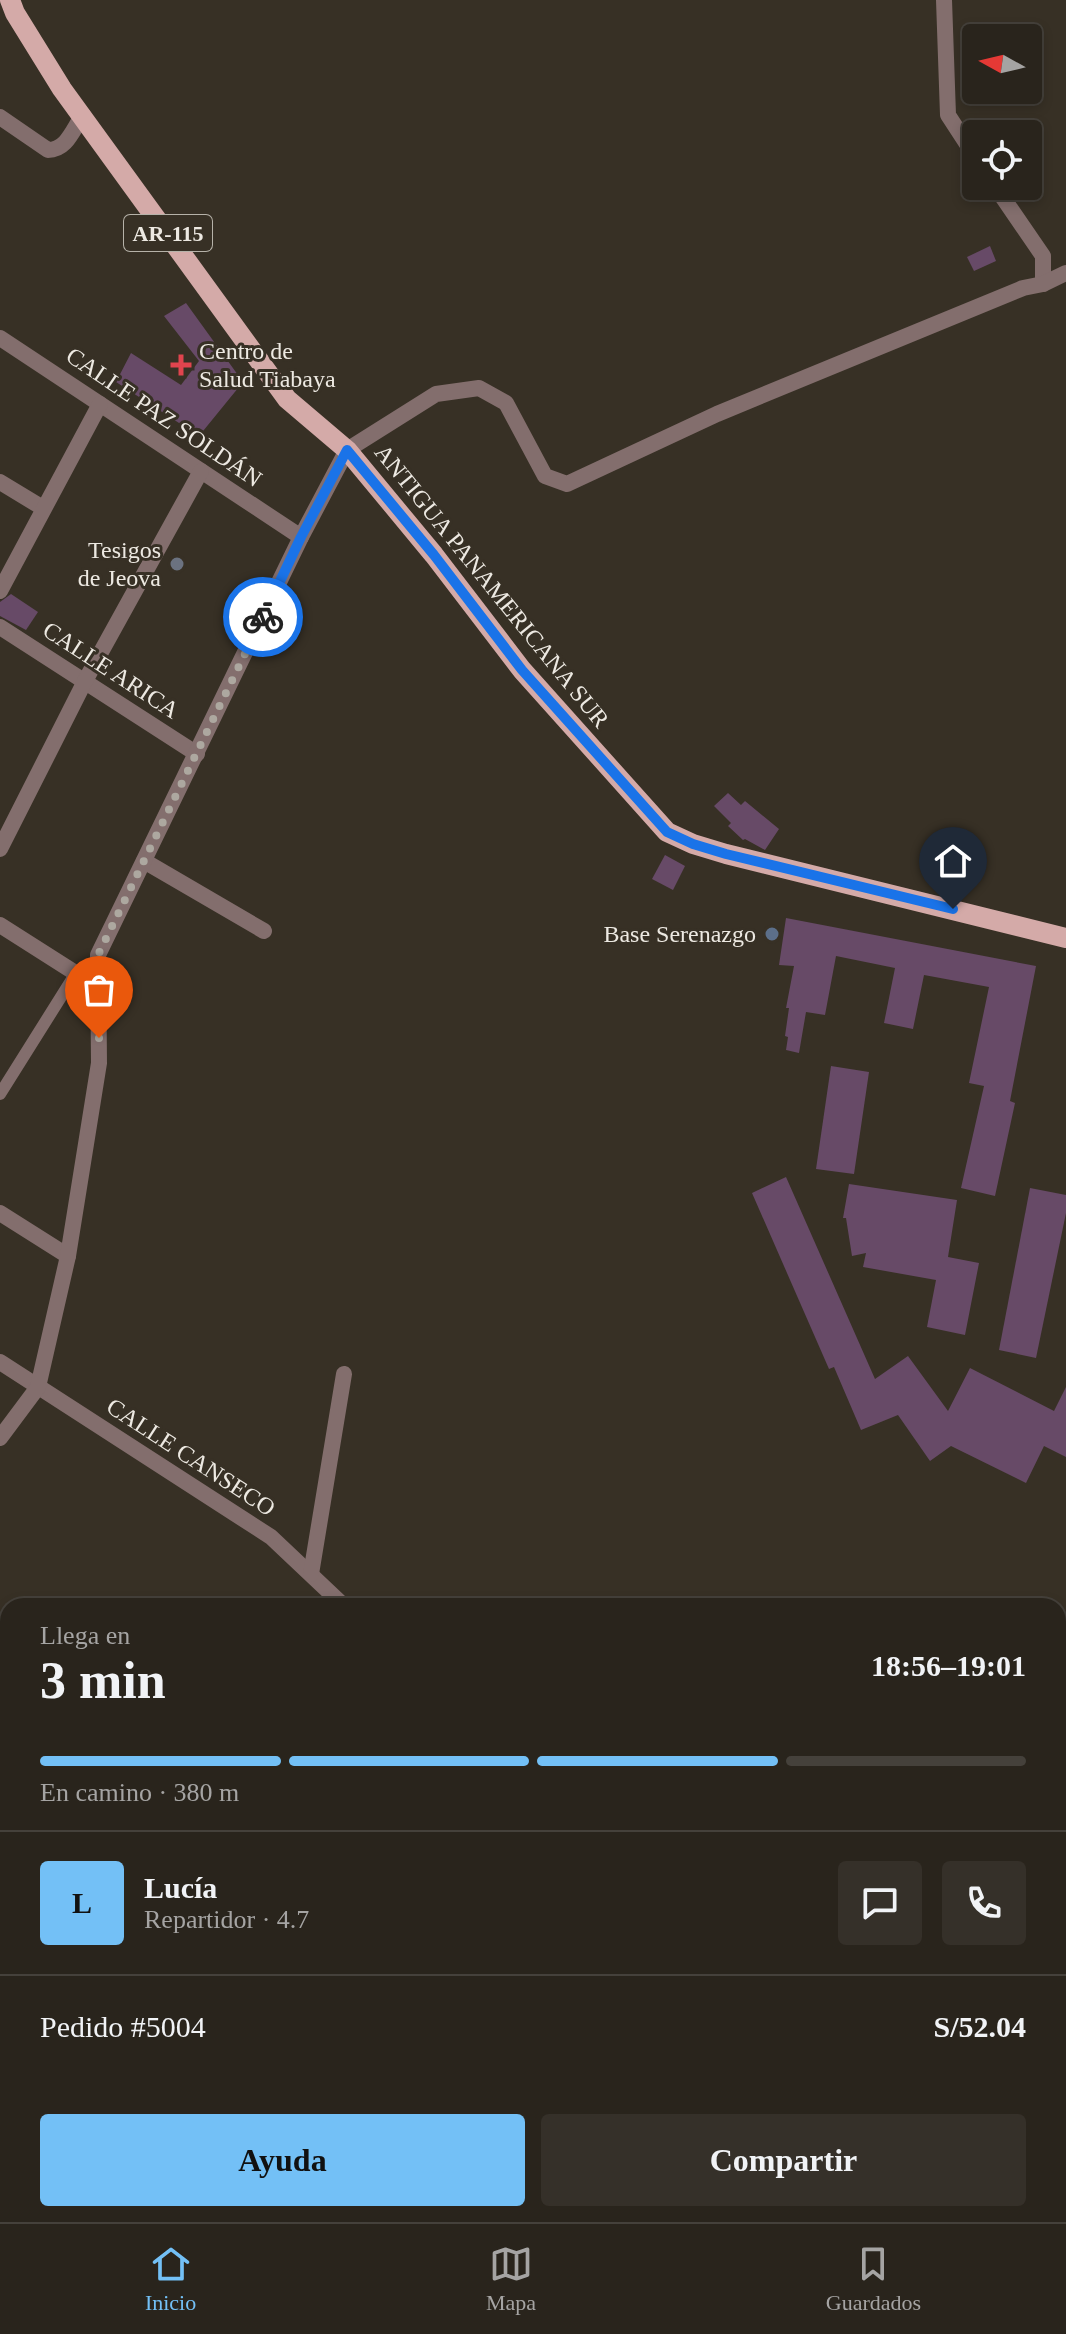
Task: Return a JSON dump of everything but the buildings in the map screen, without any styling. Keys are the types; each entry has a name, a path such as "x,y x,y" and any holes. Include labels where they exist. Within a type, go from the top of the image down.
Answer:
{"main road":[{"name":"ANTIGUA PANAMERICANA SUR","path":"10,0 58,82 287,399 347,450 434,555 522,670 667,832 726,854 1066,938"}],"street":[{"path":"944,0 948,115 962,136"},
{"path":"0,117 48,150 57,150 64,145 83,115"},
{"path":"1005,200 1043,256 1043,284"},
{"path":"0,1438 38,1387 68,1256 99,1063 98,955 301,537 347,450 436,394 479,388 506,403 545,476 567,484 717,414 1066,273"},
{"name":"CALLE PAZ SOLDÁN","path":"0,338 301,537"},
{"path":"0,591 100,404"},
{"path":"0,849 85,681 201,471"},
{"path":"0,482 43,508"},
{"name":"CALLE ARICA","path":"0,627 197,754"},
{"path":"144,861 264,931"},
{"path":"0,925 99,988"},
{"path":"0,1094 76,973"},
{"path":"0,1213 68,1256"},
{"name":"CALLE CANSECO","path":"0,1362 271,1537 336,1598"},
{"path":"311,1574 344,1374"}],"way so far":[{"path":"99,1038 98,955 263,617"}],"place":[{"name":"Centro de Salud Tiabaya","path":"181,365"},
{"name":"Tesigos de Jeova","path":"177,564"},
{"name":"Base Serenazgo","path":"772,934"}],"route":[{"path":"263,617 347,450 434,555 522,670 667,832 726,854 953,909"}]}
